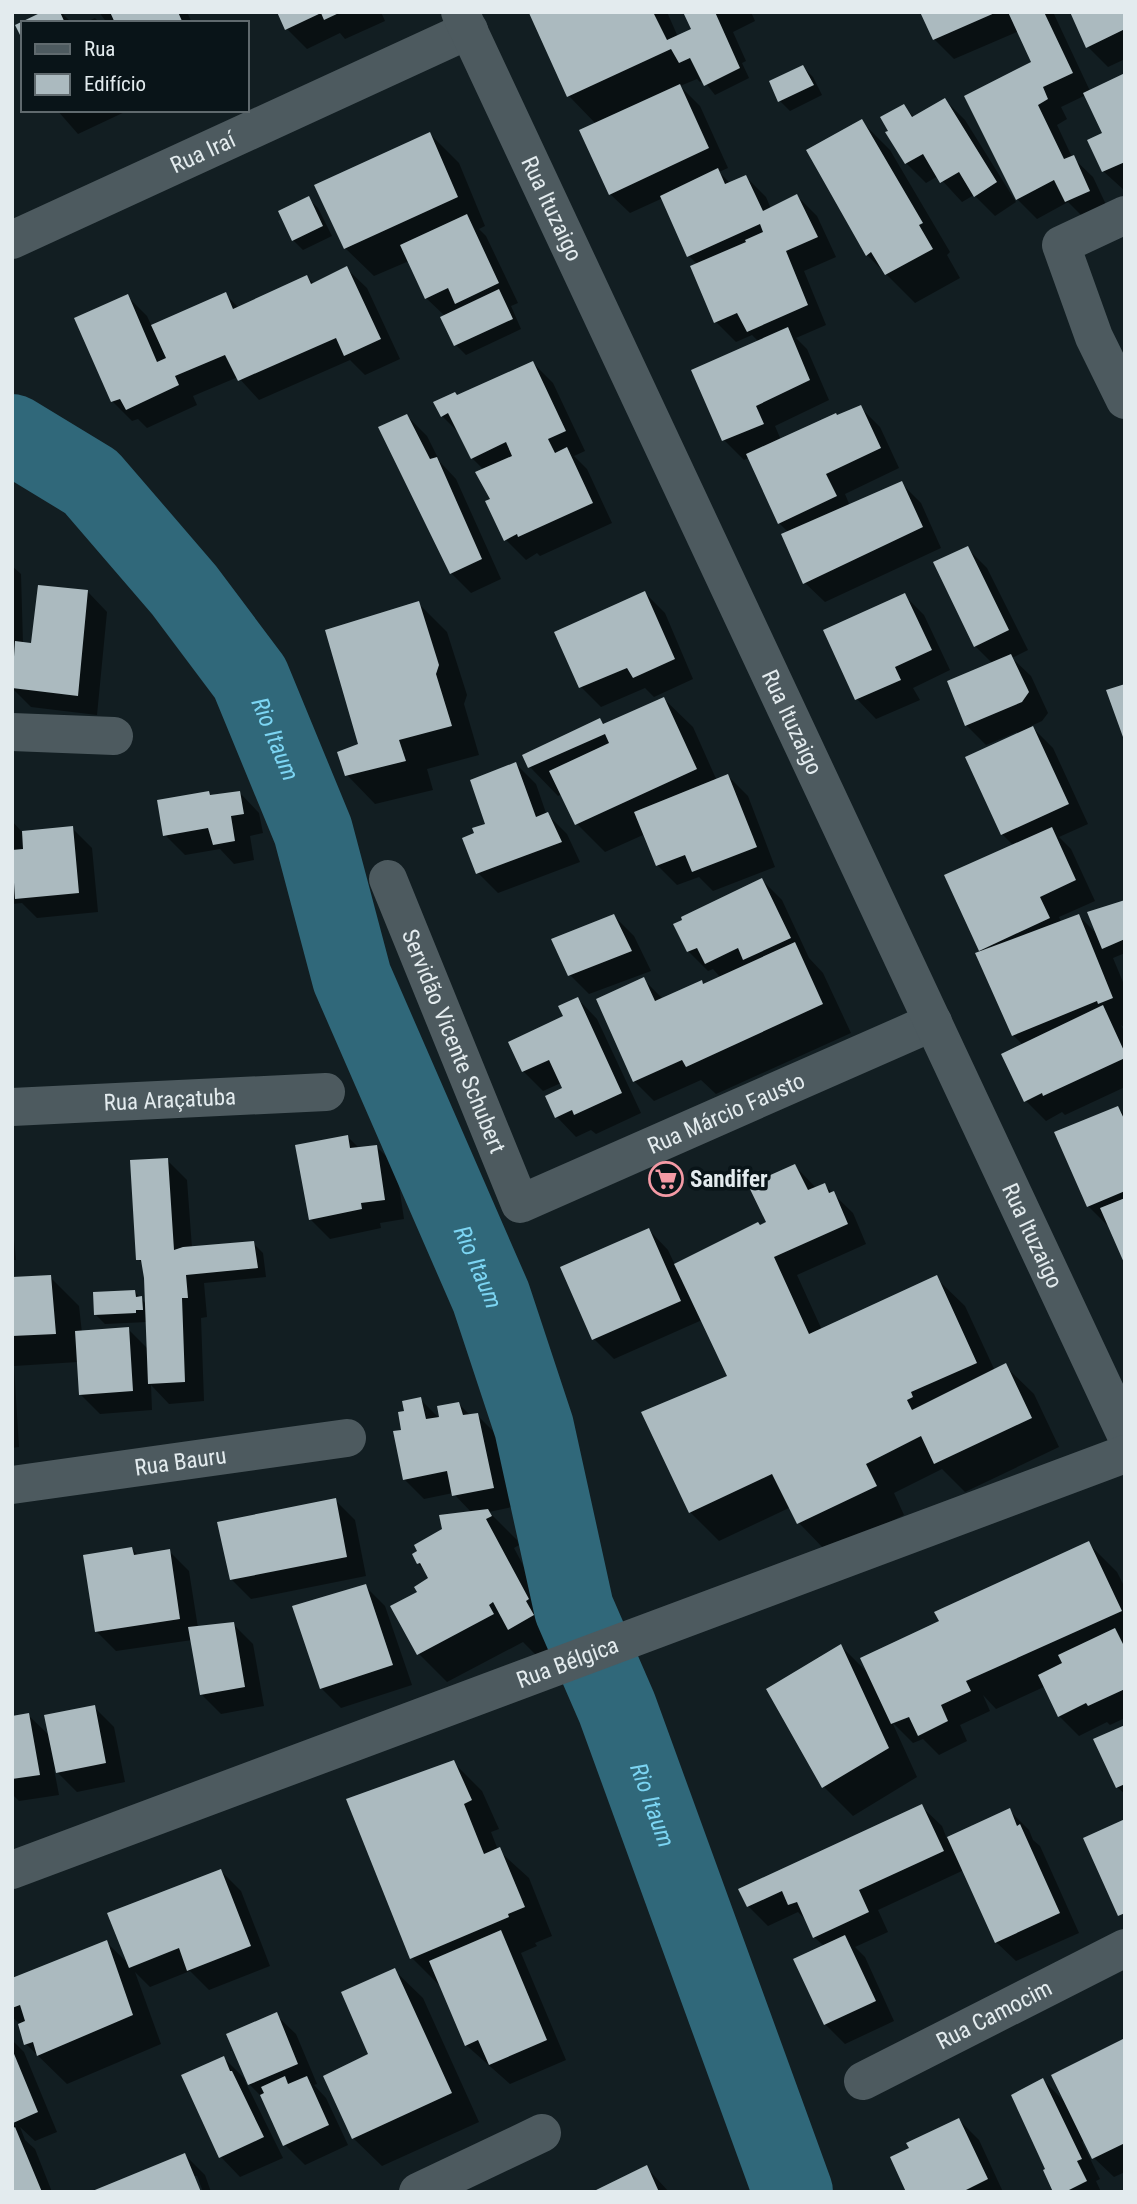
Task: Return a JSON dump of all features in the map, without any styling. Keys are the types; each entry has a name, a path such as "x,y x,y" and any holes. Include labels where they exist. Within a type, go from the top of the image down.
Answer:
{"street":[{"name":"Rua Iraí","path":"12,240 465,21"},
{"name":"Rua Ituzaigo","path":"465,21 1125,1433"},
{"path":"1125,215 1061,245 1094,337 1125,400"},
{"path":"12,732 114,736"},
{"name":"Servidão Vicente Schubert","path":"388,879 520,1204"},
{"name":"Rua Márcio Fausto","path":"520,1204 933,1023"},
{"name":"Rua Araçatuba","path":"12,1107 327,1092"},
{"name":"Rua Bauru","path":"12,1485 347,1438"},
{"name":"Rua Bélgica","path":"12,1870 1125,1454"},
{"name":"Rua Camocim","path":"863,2081 1125,1948"},
{"path":"418,2192 542,2133"}],"building":[{"path":"42,12 60,12 64,21 23,21"},
{"path":"110,12 178,12 182,21 114,21"},
{"path":"277,12 341,12 324,20 321,13 285,30"},
{"path":"653,12 667,40 691,29 683,12 715,12 740,68 704,86 690,58 679,63 671,49 567,97 529,13"},
{"path":"920,12 997,12 933,40"},
{"path":"1008,12 1044,12 1073,73 1043,87 1048,99 1038,105 1064,159 1074,155 1090,191 1065,202 1054,180 1016,200 964,96 1031,62"},
{"path":"1070,12 1125,12 1125,29 1086,48"},
{"path":"21,22 21,37 15,25"},
{"path":"803,65 814,85 778,102 769,81"},
{"path":"1125,73 1125,162 1102,172 1087,140 1102,133 1083,93"},
{"path":"680,84 709,148 609,195 579,130"},
{"path":"945,98 997,182 974,197 959,172 940,183 923,154 905,164 885,132 888,131 880,117 904,104 912,117"},
{"path":"862,119 923,223 919,225 933,249 885,275 871,252 866,256 806,150"},
{"path":"430,132 458,197 344,249 314,185"},
{"path":"718,168 725,184 746,175 763,211 797,194 818,237 786,251 808,305 747,332 737,313 714,323 690,266 763,232 760,224 687,257 660,196"},
{"path":"309,196 323,226 292,241 278,211"},
{"path":"467,214 499,283 455,304 448,288 425,299 400,245"},
{"path":"347,266 381,339 344,356 336,338 238,381 225,355 175,376 179,385 126,410 120,399 111,402 74,318 128,294 157,362 166,358 151,325 226,292 233,309 307,275 311,284"},
{"path":"499,289 513,319 454,346 440,317"},
{"path":"788,327 810,380 756,406 764,424 722,441 691,370"},
{"path":"533,361 566,431 548,439 555,453 567,447 593,503 504,541 485,501 490,499 475,472 512,456 506,442 471,459 448,413 441,417 433,402 455,392 457,395"},
{"path":"861,405 881,448 826,474 837,496 778,524 746,454 836,413 837,415"},
{"path":"407,414 430,459 437,457 482,559 450,574 378,427"},
{"path":"902,481 923,527 803,584 781,534"},
{"path":"968,546 1009,630 974,647 933,562"},
{"path":"38,585 88,590 78,696 12,688 15,641 31,643"},
{"path":"645,591 675,659 633,678 627,668 579,688 554,632"},
{"path":"905,593 932,650 895,667 901,680 855,700 823,630"},
{"path":"419,601 439,665 436,674 452,726 399,740 406,761 345,776 337,752 358,744 325,630"},
{"path":"1011,654 1029,692 1022,702 965,726 947,681"},
{"path":"1125,684 1125,736 1123,737 1106,690"},
{"path":"664,697 697,769 575,825 549,771 609,743 605,734 528,768 522,755 600,718 603,724"},
{"path":"1033,726 1069,804 1001,835 965,757"},
{"path":"516,762 536,817 548,812 562,842 476,874 462,838 474,833 472,828 485,824 470,780"},
{"path":"728,774 757,847 692,872 685,855 656,866 634,812"},
{"path":"209,791 210,795 240,791 244,814 231,816 235,841 213,845 208,828 163,836 157,800"},
{"path":"73,826 79,893 15,899 12,850 23,849 22,831"},
{"path":"1052,827 1076,880 1040,897 1050,918 979,951 944,875"},
{"path":"762,878 791,938 743,960 738,948 705,964 697,948 687,952 673,924 682,920 681,917"},
{"path":"1125,900 1125,939 1102,949 1087,912"},
{"path":"614,914 632,951 568,976 551,939"},
{"path":"1079,914 1113,998 1098,1004 1097,1001 1012,1036 975,953"},
{"path":"795,942 823,1004 686,1067 682,1060 633,1082 596,999 644,977 655,1001 702,980 703,984"},
{"path":"578,997 622,1093 574,1115 572,1110 555,1118 545,1096 562,1088 549,1060 522,1072 508,1042 563,1016 558,1006"},
{"path":"1103,1005 1125,1058 1024,1102 1001,1054"},
{"path":"1118,1106 1125,1121 1125,1191 1087,1207 1054,1132"},
{"path":"348,1135 350,1148 377,1145 385,1200 361,1203 362,1209 309,1220 295,1145"},
{"path":"168,1158 174,1250 254,1241 258,1268 186,1275 188,1298 182,1298 185,1382 148,1384 144,1278 141,1260 136,1260 130,1160"},
{"path":"795,1164 808,1190 825,1183 829,1193 834,1191 848,1224 774,1257 809,1334 937,1275 977,1363 911,1392 913,1397 907,1400 912,1410 1006,1363 1032,1418 934,1464 921,1436 866,1464 877,1486 797,1524 772,1474 689,1513 641,1412 727,1376 674,1264 758,1222 760,1225 766,1222 748,1185"},
{"path":"1125,1198 1125,1265 1100,1208"},
{"path":"649,1228 681,1301 592,1340 560,1267"},
{"path":"51,1275 56,1334 12,1336 12,1277"},
{"path":"135,1290 136,1297 142,1296 143,1310 136,1310 136,1313 94,1315 93,1292"},
{"path":"129,1327 133,1391 79,1395 75,1331"},
{"path":"421,1397 426,1419 439,1417 437,1406 459,1402 463,1415 478,1413 494,1488 452,1496 447,1471 403,1480 393,1431 401,1430 398,1412 404,1411 402,1401"},
{"path":"336,1498 347,1557 230,1580 217,1522"},
{"path":"488,1509 492,1516 486,1519 529,1599 526,1601 534,1615 508,1630 493,1602 489,1605 494,1614 417,1655 390,1606 417,1592 414,1587 428,1578 412,1554 417,1551 414,1545 442,1529 439,1515"},
{"path":"1089,1541 1122,1611 966,1681 971,1691 941,1705 948,1721 918,1736 909,1717 891,1724 860,1658 939,1621 934,1612"},
{"path":"132,1547 134,1555 170,1549 180,1619 95,1632 83,1555"},
{"path":"366,1584 393,1665 320,1689 292,1606"},
{"path":"234,1622 245,1687 200,1695 188,1627"},
{"path":"1115,1628 1125,1648 1125,1689 1088,1706 1086,1703 1058,1717 1038,1675 1062,1663 1058,1655"},
{"path":"841,1644 889,1748 822,1788 766,1689"},
{"path":"95,1705 106,1763 56,1773 44,1715"},
{"path":"29,1713 40,1775 12,1779 12,1716"},
{"path":"1125,1725 1125,1784 1116,1788 1093,1739"},
{"path":"454,1760 472,1800 464,1804 484,1854 500,1847 525,1907 508,1914 509,1917 410,1959 346,1799"},
{"path":"922,1804 944,1851 859,1890 869,1912 813,1938 797,1902 788,1905 782,1891 747,1907 738,1889"},
{"path":"1010,1808 1017,1826 1020,1824 1060,1913 995,1943 947,1837"},
{"path":"1125,1819 1125,1913 1118,1916 1083,1838"},
{"path":"221,1869 251,1946 187,1971 179,1948 129,1968 107,1913"},
{"path":"501,1930 547,2040 489,2065 478,2040 465,2046 429,1961"},
{"path":"845,1935 876,2001 824,2025 793,1959"},
{"path":"107,1940 133,2015 37,2056 33,2042 24,2045 18,2024 25,2021 20,2005 12,2008 12,1978"},
{"path":"395,1968 452,2093 352,2139 323,2076 368,2054 341,1992"},
{"path":"277,2012 298,2064 248,2085 226,2034"},
{"path":"1125,2038 1125,2143 1092,2159 1051,2075"},
{"path":"12,2049 38,2112 13,2123 12,2121"},
{"path":"224,2056 264,2137 219,2158 181,2075"},
{"path":"285,2076 288,2084 307,2076 329,2125 283,2146 260,2095 264,2093 261,2087"},
{"path":"1043,2078 1082,2159 1077,2161 1087,2181 1065,2192 1053,2192 1011,2095"},
{"path":"959,2118 988,2179 962,2192 906,2192 890,2157 909,2148 906,2143"},
{"path":"15,2127 42,2192 12,2192 12,2129"},
{"path":"185,2153 201,2192 90,2192"},
{"path":"647,2165 659,2192 592,2192"}],"waterway":[{"name":"Rio Itaum","path":"12,434 91,482 184,590 250,678 313,831 352,978 491,1297 534,1427 574,1609 617,1708 793,2192"}],"place":[{"name":"Sandifer","path":"666,1179"}]}
